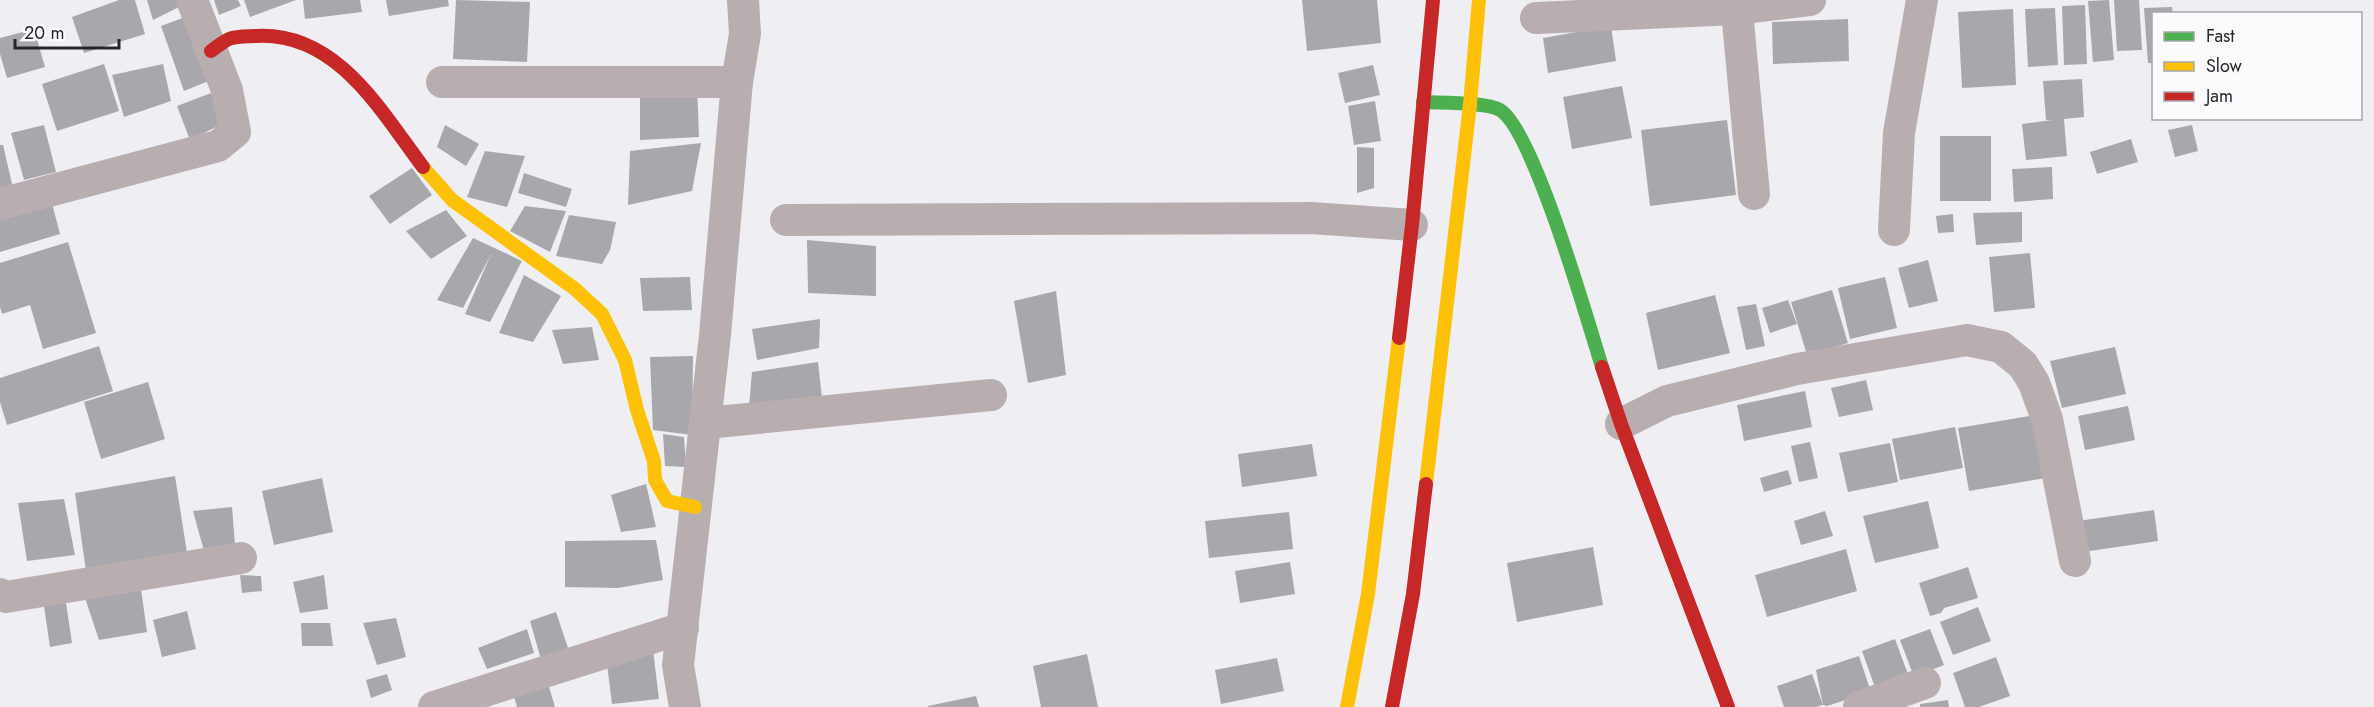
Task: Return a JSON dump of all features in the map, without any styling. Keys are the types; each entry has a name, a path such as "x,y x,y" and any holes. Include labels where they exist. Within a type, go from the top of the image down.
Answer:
{"main road":[{"path":"1347,707 1368,594 1412,225 1433,0"},
{"path":"1392,707 1413,594 1470,104 1479,0"},
{"path":"211,51 229,37 269,35 302,41 330,57 360,83 432,179 452,200 575,289 602,314 625,360 637,410 654,461 656,480 667,501 695,507"},
{"path":"1423,102 1470,104 1500,110 1516,128 1548,198 1621,424 1728,707"}],"street":[{"path":"0,204 218,146 235,132 227,90 192,0"},
{"path":"685,707 678,665 706,423 737,82 745,34 742,0"},
{"path":"1536,18 1810,0"},
{"path":"1894,230 1899,133 1922,0"},
{"path":"1736,5 1754,194"},
{"path":"442,82 737,82"},
{"path":"786,220 1311,218 1412,225"},
{"path":"1621,424 1667,401 1797,369 1967,340 2001,347 2023,365 2034,383 2047,419 2075,561"},
{"path":"706,423 992,395"},
{"path":"0,594 6,597 241,558"},
{"path":"435,707 683,628"},
{"path":"1859,707 1925,683"}],"building":[{"path":"119,0 135,0 145,34 84,53 72,17"},
{"path":"147,0 184,0 185,4 153,20"},
{"path":"214,0 238,0 241,6 219,15"},
{"path":"244,0 296,0 250,17"},
{"path":"303,0 360,0 362,12 305,19"},
{"path":"386,0 448,0 449,6 389,16"},
{"path":"456,0 530,2 527,62 453,59"},
{"path":"1302,0 1377,0 1381,43 1307,51"},
{"path":"2109,0 2114,60 2093,62 2088,1"},
{"path":"2114,0 2139,0 2142,50 2117,51"},
{"path":"2085,5 2087,64 2064,65 2062,6"},
{"path":"2172,7 2173,12 2152,12 2152,63 2148,63 2144,8"},
{"path":"2055,8 2058,65 2028,67 2025,9"},
{"path":"2013,9 2016,85 1962,88 1958,12"},
{"path":"188,16 211,80 184,91 161,26"},
{"path":"1848,19 1849,61 1773,64 1772,22"},
{"path":"1611,26 1616,61 1548,73 1543,38"},
{"path":"34,29 45,67 7,78 0,54 0,38"},
{"path":"104,64 119,111 57,131 42,84"},
{"path":"163,64 171,101 124,117 112,75"},
{"path":"1373,65 1380,95 1345,103 1338,73"},
{"path":"2082,79 2084,117 2064,119 2067,156 2026,160 2022,124 2052,120 2046,120 2043,81"},
{"path":"697,84 699,137 640,140 640,88"},
{"path":"1622,86 1632,138 1572,149 1563,97"},
{"path":"211,93 224,123 190,140 177,106"},
{"path":"1375,101 1381,141 1354,145 1348,106"},
{"path":"1727,120 1736,195 1650,206 1641,130"},
{"path":"44,125 56,172 24,180 11,133"},
{"path":"445,125 479,144 466,166 437,147"},
{"path":"2192,125 2198,151 2175,157 2168,130"},
{"path":"1940,136 1991,136 1991,201 1940,201"},
{"path":"2131,139 2138,162 2097,174 2090,152"},
{"path":"701,143 692,191 628,205 630,151"},
{"path":"0,145 3,145 13,188 0,192"},
{"path":"1357,147 1374,148 1374,188 1357,193"},
{"path":"485,151 525,156 507,207 467,197"},
{"path":"2052,167 2053,199 2014,202 2012,169"},
{"path":"412,168 432,195 390,224 369,196"},
{"path":"524,173 572,189 566,207 518,193"},
{"path":"50,196 60,234 0,252 0,211"},
{"path":"525,206 566,211 550,252 510,231"},
{"path":"446,210 467,236 431,259 406,231"},
{"path":"2022,212 2022,242 1976,245 1973,213"},
{"path":"1953,214 1954,232 1938,233 1936,216"},
{"path":"569,215 616,222 610,250 602,264 556,256"},
{"path":"473,238 522,261 490,322 465,314 491,254 463,308 437,300"},
{"path":"807,240 876,246 876,296 808,293"},
{"path":"68,242 96,333 43,349 30,305 2,314 0,263"},
{"path":"2030,253 2035,308 1994,312 1989,257"},
{"path":"1928,260 1938,301 1909,308 1898,268"},
{"path":"524,275 561,296 533,342 499,333"},
{"path":"690,277 692,310 643,311 640,278"},
{"path":"1885,277 1897,328 1850,339 1838,288"},
{"path":"1832,290 1848,343 1807,355 1791,302"},
{"path":"1056,291 1066,375 1028,383 1014,301"},
{"path":"1715,295 1730,353 1658,370 1646,313"},
{"path":"1788,300 1797,324 1770,333 1762,308"},
{"path":"1756,304 1765,346 1746,350 1737,307"},
{"path":"820,319 819,348 757,360 752,329"},
{"path":"592,327 599,360 563,364 552,330"},
{"path":"99,346 113,391 7,425 0,402 0,378"},
{"path":"2115,347 2126,394 2062,408 2050,361"},
{"path":"693,356 692,435 653,430 650,357"},
{"path":"818,362 822,398 749,407 752,372"},
{"path":"1866,380 1873,410 1839,417 1831,388"},
{"path":"148,382 165,439 101,459 84,402"},
{"path":"1805,391 1812,427 1744,441 1737,405"},
{"path":"2128,406 2135,440 2085,450 2078,416"},
{"path":"2036,415 2046,478 1969,491 1958,428"},
{"path":"1955,427 1963,468 1900,480 1892,439"},
{"path":"663,434 684,437 686,467 665,466"},
{"path":"1810,442 1818,478 1799,482 1791,446"},
{"path":"1890,443 1898,482 1848,492 1839,453"},
{"path":"1312,444 1317,476 1242,487 1238,454"},
{"path":"1788,470 1792,484 1764,492 1760,478"},
{"path":"175,476 187,553 86,571 75,493"},
{"path":"322,478 333,532 274,545 262,491"},
{"path":"646,484 656,527 621,532 611,495"},
{"path":"64,499 75,555 27,561 18,503"},
{"path":"1928,501 1939,548 1875,563 1863,516"},
{"path":"232,507 235,545 204,551 193,511"},
{"path":"2154,510 2158,541 2083,552 2078,521"},
{"path":"1825,511 1833,536 1801,545 1794,521"},
{"path":"1289,512 1293,549 1209,558 1205,521"},
{"path":"656,540 663,580 618,588 565,587 565,541"},
{"path":"1593,547 1603,605 1517,622 1507,563"},
{"path":"1846,549 1857,591 1767,617 1755,575"},
{"path":"1290,562 1295,594 1240,603 1235,571"},
{"path":"1968,567 1978,598 1944,608 1941,613 1930,616 1919,583"},
{"path":"240,575 261,576 262,591 242,593"},
{"path":"324,575 328,609 300,613 293,582"},
{"path":"141,589 147,632 99,640 85,598"},
{"path":"66,603 72,643 50,647 44,606"},
{"path":"1978,607 1991,641 1953,655 1940,622"},
{"path":"187,611 196,649 162,657 153,620"},
{"path":"556,612 570,654 542,663 530,621"},
{"path":"396,618 406,657 377,665 363,623"},
{"path":"301,623 330,623 333,646 302,646"},
{"path":"527,629 534,653 487,669 478,648"},
{"path":"1930,629 1944,665 1914,677 1900,640"},
{"path":"1895,639 1909,677 1876,690 1862,651"},
{"path":"653,650 659,699 612,704 606,656"},
{"path":"1087,654 1098,707 1041,707 1033,666"},
{"path":"1859,656 1871,692 1827,706 1823,705 1816,670"},
{"path":"1996,657 2010,696 1979,707 1965,707 1953,673"},
{"path":"1277,658 1284,691 1221,704 1215,670"},
{"path":"387,674 392,690 371,698 366,680"},
{"path":"1812,674 1823,705 1784,707 1777,686"},
{"path":"546,677 555,707 517,707 512,689"},
{"path":"976,696 979,707 928,707 928,706"},
{"path":"1948,700 1949,707 1920,707 1920,704"}],"traffic: fast":[{"path":"1423,102 1494,107 1500,110 1513,125 1528,152 1543,188 1602,367"}],"traffic: slow":[{"path":"1426,484 1470,104 1479,0"},
{"path":"423,167 452,200 575,289 602,314 625,360 637,410 654,461 655,480 667,501 695,507"},
{"path":"1347,707 1368,594 1399,338"}],"traffic: jam":[{"path":"1399,338 1433,0"},
{"path":"211,51 228,39 257,36 285,38 311,47 334,61 354,79 391,122 423,167"},
{"path":"1602,367 1621,424 1728,707"},
{"path":"1392,707 1413,594 1426,484"}]}
